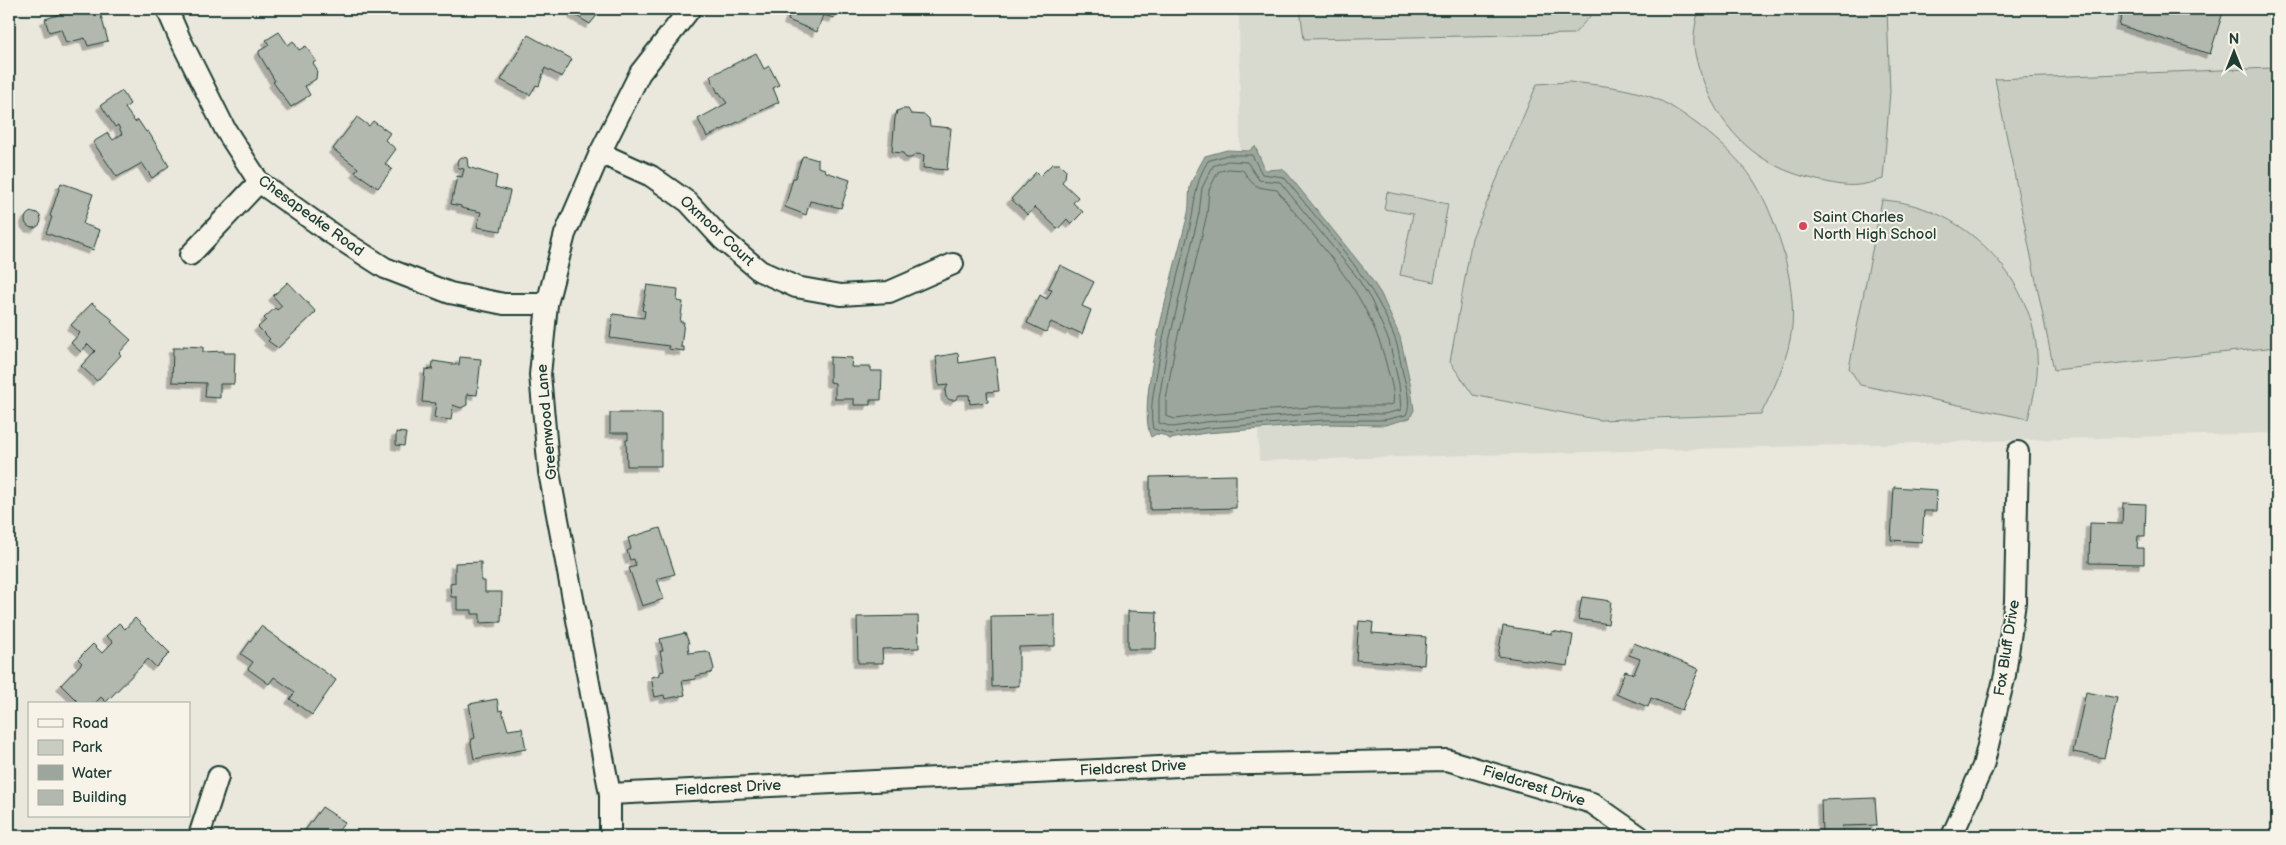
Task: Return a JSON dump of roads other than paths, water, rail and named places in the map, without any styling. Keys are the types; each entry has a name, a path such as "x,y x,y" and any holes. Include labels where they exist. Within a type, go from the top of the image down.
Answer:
{"street":[{"name":"Chesapeake Road","path":"168,9 180,39 225,130 259,182 332,234 385,268 450,293 504,304 547,304"},
{"name":"Greenwood Lane","path":"610,836 610,794 550,472 540,375 547,304 565,234 600,153 640,73 690,9"},
{"name":"Oxmoor Court","path":"600,153 651,176 688,202 722,239 760,271 796,287 841,295 889,292 953,264"},
{"path":"190,254 259,182"},
{"name":"Fox Bluff Drive","path":"1952,836 1983,766 2005,675 2015,602 2018,452"},
{"name":"Fieldcrest Drive","path":"610,794 1190,765 1447,760 1592,803 1639,836"},
{"path":"199,836 218,777"}],"water":[{"path":"1255,146 1265,170 1282,169 1287,173 1366,271 1381,294 1400,337 1414,410 1410,418 1385,425 1325,424 1206,433 1170,439 1156,434 1151,437 1147,419 1148,393 1159,328 1188,213 1191,183 1205,156 1227,150 1249,151"}],"place":[{"name":"Saint Charles North High School","path":"1803,226"}]}
